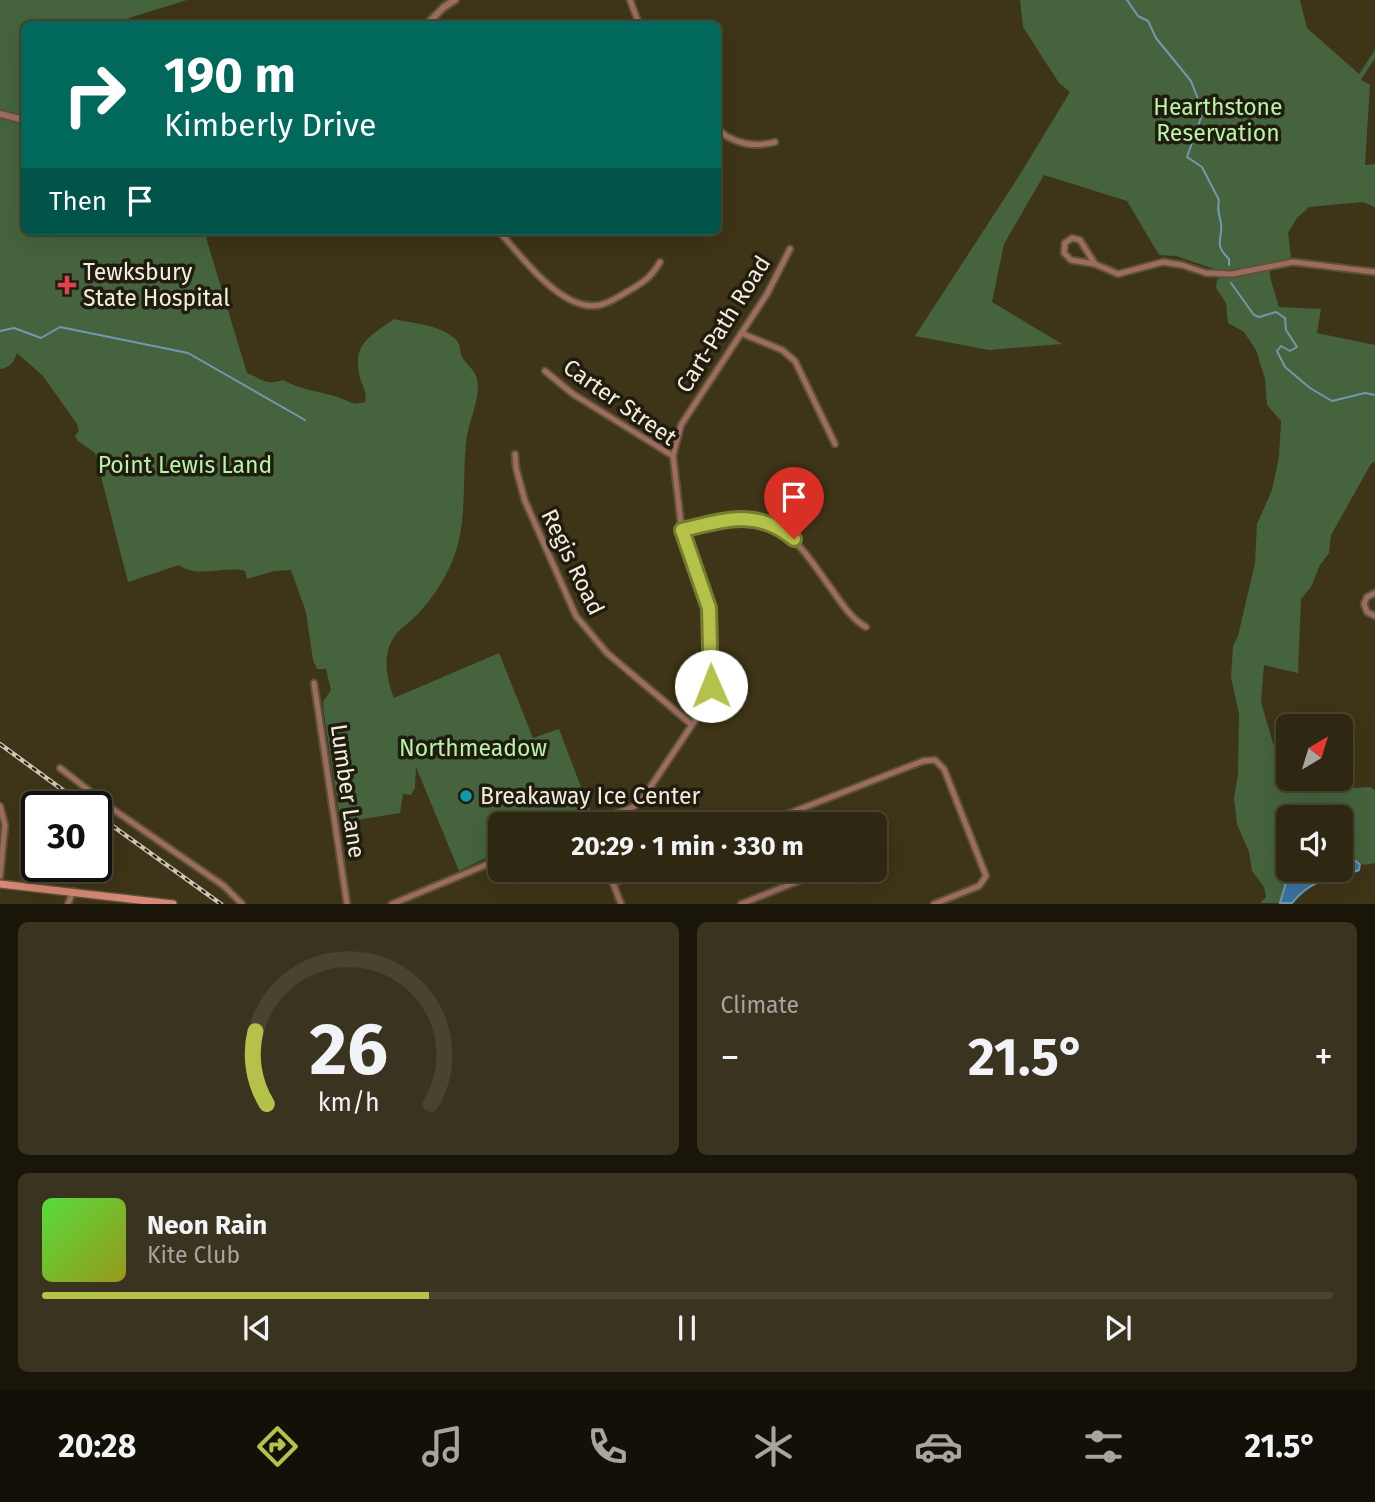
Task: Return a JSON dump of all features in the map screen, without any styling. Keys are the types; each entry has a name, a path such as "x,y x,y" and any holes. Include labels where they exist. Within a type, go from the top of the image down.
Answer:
{"main road":[{"path":"0,884 173,904"}],"street":[{"path":"429,21 455,0"},
{"path":"630,0 638,21"},
{"path":"433,16 437,21"},
{"path":"0,114 21,119"},
{"path":"721,132 737,142 757,146 775,142"},
{"path":"503,235 549,285 573,300 592,305 613,300 648,280 660,262"},
{"path":"1095,264 1080,240 1072,238 1065,243 1063,251 1067,258 1095,264 1107,271 1121,274 1163,262 1182,265 1206,274 1232,274 1293,262 1375,272"},
{"name":"Cart-Path Road","path":"673,456 678,434 686,417 767,294 790,250"},
{"path":"741,333 782,350 795,361 835,444"},
{"name":"Carter Street","path":"545,371 573,394 673,456 682,530 710,614 710,696 640,801 620,812"},
{"name":"Regis Road","path":"515,454 525,501 576,616 607,653 691,724"},
{"path":"682,530 730,519 761,520 776,526 801,547 850,615 866,627"},
{"path":"1375,593 1367,597 1364,604 1367,612 1375,615"},
{"name":"Lumber Lane","path":"314,683 347,904"},
{"path":"793,812 923,761 937,761 944,769 968,828 985,872 985,880 972,889 934,904"},
{"path":"60,768 114,810 223,886 242,904"},
{"path":"0,806 5,825 0,876"},
{"path":"392,904 488,864"},
{"path":"741,904 796,882"},
{"path":"613,883 621,904"},
{"path":"68,904 73,891"}],"green space":[{"path":"0,0 187,0 129,18 128,21 21,21 21,116 0,110"},
{"name":"Hearthstone Reservation","path":"1020,0 1300,0 1307,28 1359,74 1375,50 1375,58 1361,80 1370,85 1365,165 1375,164 1375,207 1363,202 1309,207 1297,218 1288,233 1291,257 1223,272 1176,256 1159,255 1127,201 1044,175 1004,244 992,302 1062,344 989,350 915,336 1070,92 1059,83 1023,27"},
{"path":"0,117 21,121 21,235 205,235 247,373 267,382 283,380 361,403 365,402 366,396 358,369 358,359 360,350 370,337 394,319 448,333 459,344 462,357 476,376 478,386 465,452 461,531 452,562 441,583 422,609 392,640 386,665 391,690 394,698 499,653 533,738 559,729 590,812 488,812 488,857 459,871 416,767 415,788 411,795 403,794 400,813 350,821 339,812 324,714 323,702 331,690 326,669 317,669 313,660 306,612 291,570 274,571 247,579 245,571 194,571 179,565 128,582 95,453 78,441 75,436 79,431 77,424 43,376 17,353 7,367 0,369"},
{"path":"1270,269 1279,307 1321,309 1317,333 1375,345 1375,461 1331,535 1329,553 1320,565 1311,587 1301,599 1298,673 1264,665 1261,702 1276,751 1276,791 1353,791 1353,787 1370,787 1375,790 1375,863 1364,865 1358,861 1353,862 1353,805 1276,805 1276,882 1286,882 1280,903 1260,903 1266,897 1264,887 1252,871 1249,852 1237,824 1234,798 1238,775 1239,714 1231,677 1233,646 1238,636 1255,563 1257,524 1272,490 1279,457 1281,421 1267,405 1265,379 1256,350 1244,332 1228,323 1226,303 1216,288 1217,279"}],"water":[{"path":"1353,860 1360,864 1359,870 1353,872"},
{"path":"1286,882 1318,882 1292,903 1280,903"}],"waterway":[{"path":"1127,0 1138,16 1148,21 1156,38 1191,81 1203,112 1187,157 1202,167 1219,200 1220,246 1229,259 1229,265"},
{"path":"1231,283 1254,315 1259,317 1276,312 1285,318 1286,330 1297,347 1290,351 1281,346 1277,351 1285,367 1310,388 1332,401 1365,393 1375,395"},
{"path":"0,331 14,328 41,338 60,327 188,353 305,420"}],"railway":[{"path":"0,744 64,791"},
{"path":"112,826 221,904"}],"place":[{"name":"Tewksbury State Hospital","path":"67,285"},
{"name":"Breakaway Ice Center","path":"466,796"}],"route":[{"path":"711,686 709,608 682,530 730,519 750,519 776,526 794,539"}],"park label":[{"name":"Point Lewis Land","path":"185,465"},
{"name":"Northmeadow","path":"473,748"}]}
